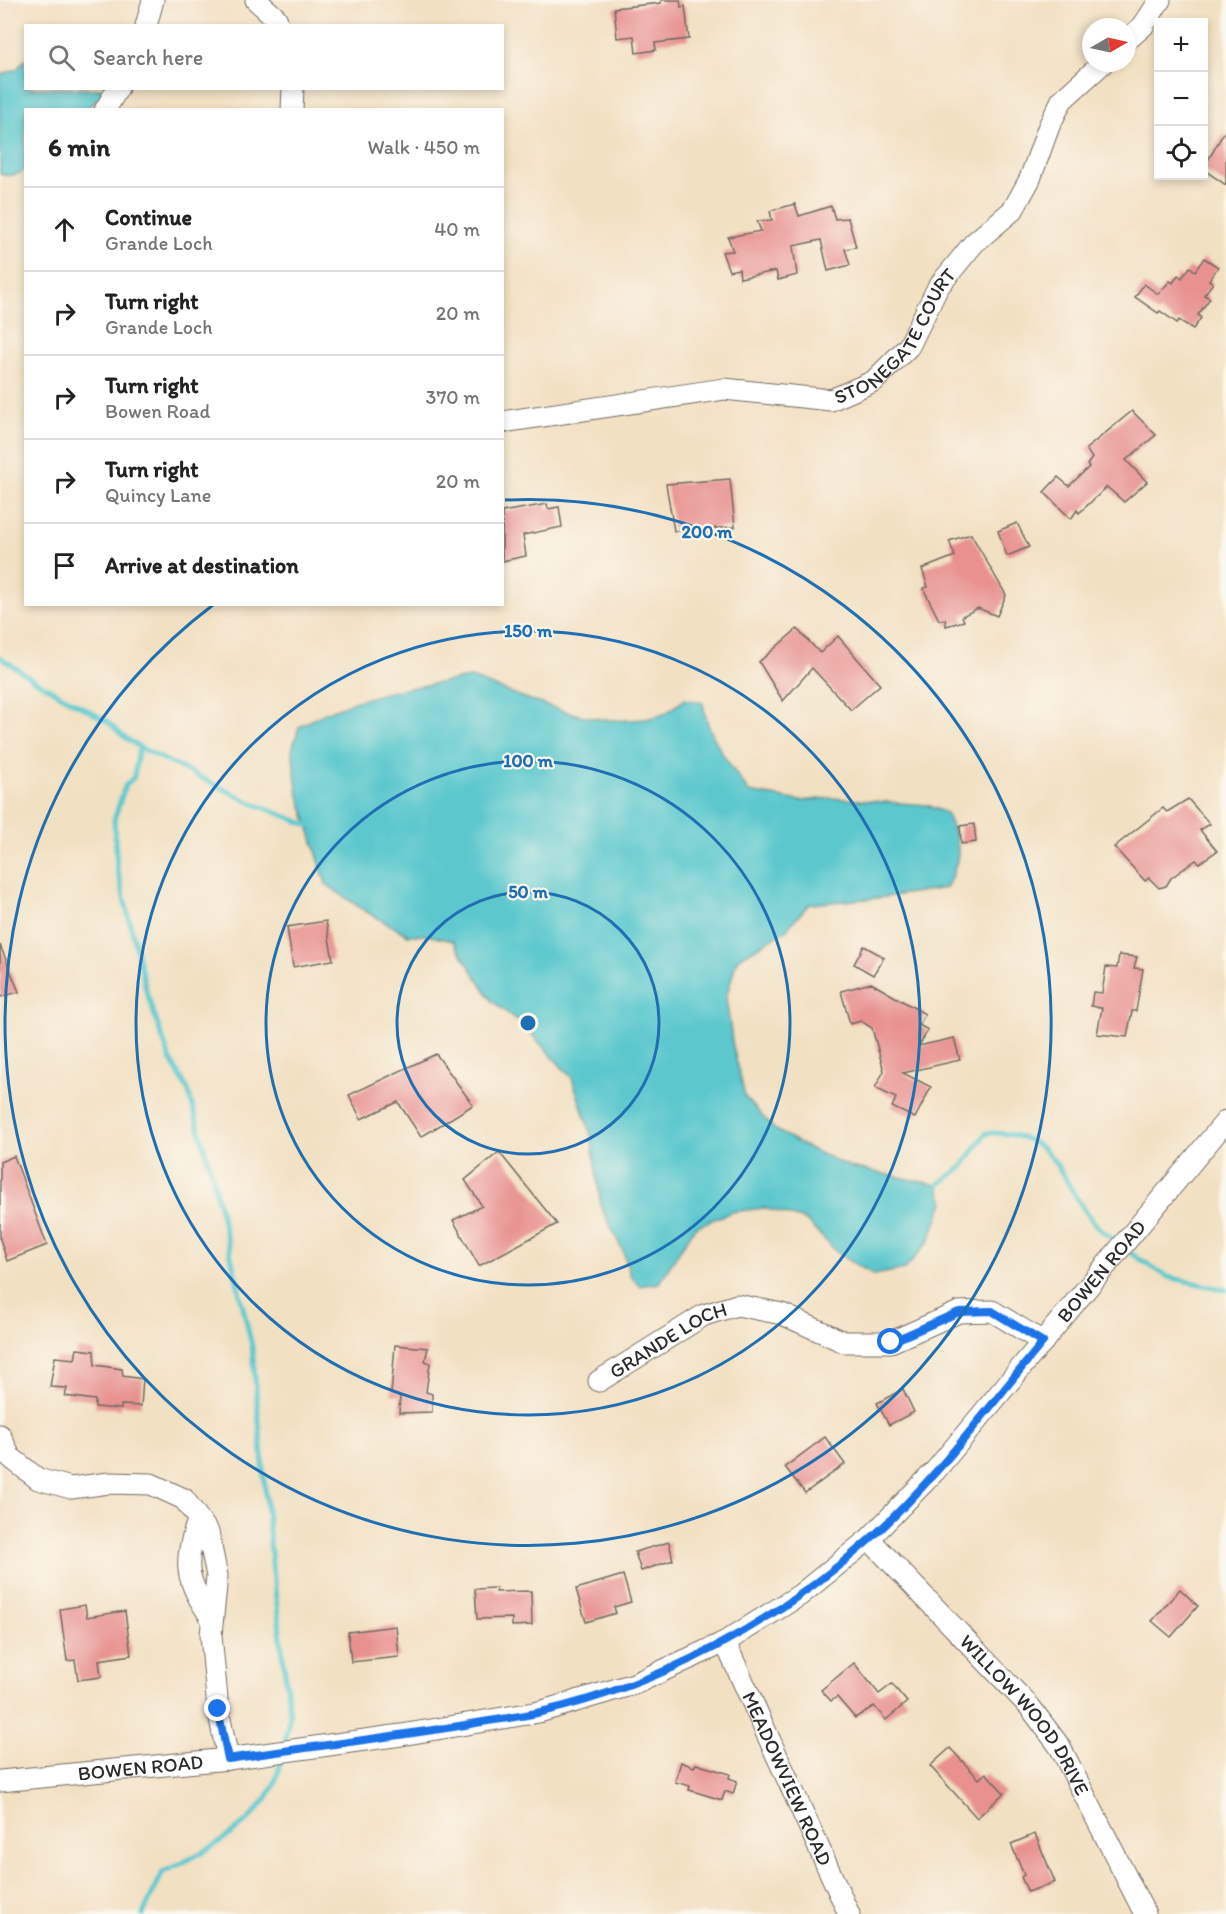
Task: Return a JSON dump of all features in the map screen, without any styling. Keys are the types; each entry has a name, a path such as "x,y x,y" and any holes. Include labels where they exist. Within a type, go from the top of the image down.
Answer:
{"street":[{"path":"147,24 153,0"},
{"path":"256,0 276,18 278,24"},
{"path":"1136,32 1143,26 1160,0"},
{"name":"STONEGATE COURT","path":"504,422 724,388 831,400 874,381 909,346 938,287 974,243 1013,210 1030,179 1048,126 1062,100 1093,72"},
{"path":"106,108 117,90"},
{"path":"292,108 293,90"},
{"name":"BOWEN ROAD","path":"0,1781 228,1759 401,1735 539,1712 634,1684 725,1642 800,1595 869,1539 935,1471 1226,1121"},
{"name":"GRANDE LOCH","path":"599,1381 704,1315 737,1305 782,1314 844,1342 891,1342 959,1312 992,1311 1043,1342"},
{"path":"0,1435 10,1457 38,1479 71,1488 109,1483 151,1484 184,1499 208,1532 217,1576 211,1635 217,1699 228,1759"},
{"path":"198,1520 189,1547 187,1570 200,1601 212,1619"},
{"name":"WILLOW WOOD DRIVE","path":"869,1539 1030,1707 1060,1747 1145,1914"},
{"name":"MEADOWVIEW ROAD","path":"725,1642 849,1914"}],"water":[{"path":"24,61 24,90 106,90 88,108 24,108 24,170 13,175 3,175 0,174 0,75 17,69"},
{"path":"471,678 565,712 614,720 638,720 662,715 685,699 703,703 714,739 749,792 800,801 831,798 927,805 946,813 955,834 958,850 955,867 946,888 878,898 809,904 785,931 737,959 726,998 733,1047 745,1097 774,1129 850,1167 938,1185 944,1202 929,1241 905,1269 874,1275 840,1255 805,1220 764,1208 731,1212 695,1227 659,1283 639,1286 630,1275 623,1251 601,1207 591,1135 572,1078 525,1027 492,1001 453,941 426,935 408,935 365,911 326,884 297,789 292,750 299,727 318,716 360,700 404,689"}],"building":[{"path":"661,0 680,0 681,7 685,6 689,39 655,43 656,50 636,53 634,36 617,38 614,8 661,3"},
{"path":"1226,129 1226,185 1208,172 1208,160"},
{"path":"795,204 799,216 831,206 835,219 848,218 856,247 845,249 850,265 828,271 821,240 793,246 797,275 778,280 776,271 740,278 739,269 729,271 722,252 733,251 728,237 761,231 757,221 772,220 770,211"},
{"path":"1204,258 1218,267 1209,280 1213,283 1204,295 1210,298 1198,315 1201,318 1193,329 1179,320 1177,323 1160,311 1158,313 1135,297 1144,284 1158,294 1170,281 1173,283 1178,275 1182,278 1190,267 1195,271"},
{"path":"1132,411 1156,435 1126,460 1147,482 1124,502 1107,487 1079,513 1077,510 1071,519 1044,492 1058,477 1069,486 1089,467 1087,465 1092,458 1086,449"},
{"path":"730,479 735,527 674,531 666,484"},
{"path":"547,504 548,509 559,507 562,527 523,535 526,556 504,561 504,512"},
{"path":"1017,523 1029,547 1007,556 998,531"},
{"path":"971,534 1006,595 997,616 978,608 962,616 964,621 946,626 945,619 939,620 923,588 928,587 922,569 955,556 949,541"},
{"path":"797,629 820,653 838,636 880,685 851,710 812,668 783,701 759,662"},
{"path":"1188,799 1210,824 1200,830 1217,851 1199,863 1196,860 1171,878 1166,886 1159,888 1149,878 1145,881 1114,847 1163,808 1167,812"},
{"path":"974,824 976,842 961,844 960,826"},
{"path":"326,921 333,960 293,967 287,927"},
{"path":"0,945 19,992 0,997"},
{"path":"864,946 884,957 873,975 854,964"},
{"path":"1119,955 1137,957 1134,968 1143,969 1136,1011 1132,1011 1127,1037 1097,1034 1102,1008 1091,1006 1093,992 1102,993 1106,967 1117,968"},
{"path":"871,983 925,1014 919,1025 928,1030 919,1046 954,1038 960,1060 903,1073 931,1087 915,1118 892,1107 896,1098 875,1088 884,1071 872,1028 861,1021 850,1024 841,991"},
{"path":"436,1054 473,1105 421,1137 398,1102 361,1119 349,1095"},
{"path":"499,1152 557,1224 479,1266 453,1220 482,1206 465,1180"},
{"path":"14,1156 47,1245 7,1261 0,1239 0,1162"},
{"path":"395,1345 428,1348 425,1361 430,1363 426,1392 432,1394 432,1412 399,1413 400,1396 391,1394"},
{"path":"77,1349 94,1351 95,1365 122,1369 123,1376 143,1379 141,1406 121,1405 121,1409 95,1407 95,1400 65,1396 67,1388 50,1387 55,1357 75,1359"},
{"path":"903,1389 914,1412 889,1425 877,1403"},
{"path":"825,1437 845,1464 805,1493 785,1467"},
{"path":"669,1542 673,1560 641,1571 635,1552"},
{"path":"623,1575 631,1602 614,1607 616,1613 586,1622 576,1589"},
{"path":"496,1588 496,1592 531,1591 532,1625 512,1626 512,1618 477,1619 475,1589"},
{"path":"1180,1589 1198,1606 1171,1637 1152,1621"},
{"path":"85,1605 87,1617 125,1611 131,1655 99,1660 101,1677 78,1680 75,1660 67,1661 60,1609"},
{"path":"396,1626 399,1657 351,1662 348,1632"},
{"path":"854,1663 879,1694 892,1684 907,1702 886,1720 874,1706 855,1718 837,1697 831,1701 821,1690"},
{"path":"950,1748 979,1779 986,1773 1004,1793 977,1818 930,1766"},
{"path":"681,1762 730,1774 729,1778 737,1781 733,1794 725,1791 722,1800 689,1790 690,1786 675,1782"},
{"path":"1035,1834 1055,1882 1028,1892 1021,1877 1024,1875 1011,1844"}],"waterway":[{"path":"0,657 32,679 107,721 139,747 252,803 308,825"},
{"path":"139,747 134,777 125,786 114,820 117,868 147,994 170,1059 188,1090 211,1171 252,1346 272,1564 290,1714 284,1745"},
{"path":"938,1185 962,1167 986,1133 1011,1135 1030,1140 1055,1162 1097,1226 1119,1244"},
{"path":"1126,1250 1168,1277 1226,1290"},
{"path":"143,1914 163,1872 210,1848 252,1816 273,1788 282,1757"}],"route":[{"path":"218,1709 228,1759 401,1735 539,1712 587,1700 634,1684 725,1642 800,1595 869,1539 935,1471 1043,1342 1037,1336 992,1311 959,1312 891,1342"}]}
